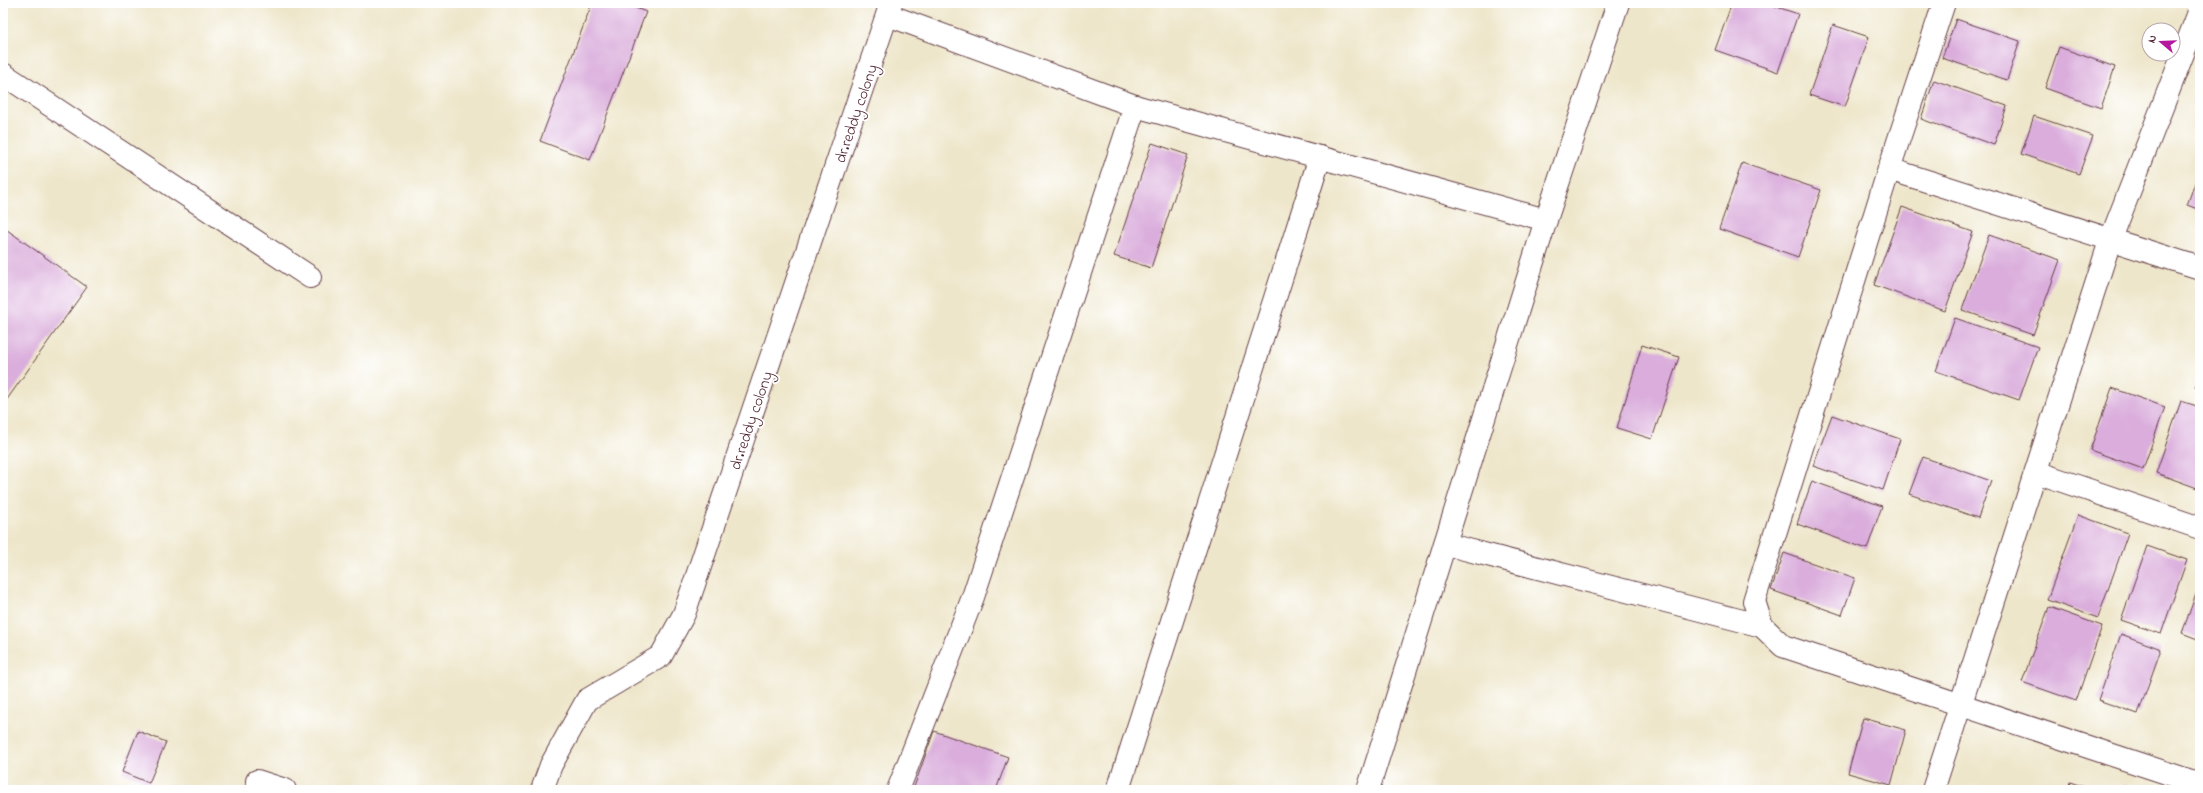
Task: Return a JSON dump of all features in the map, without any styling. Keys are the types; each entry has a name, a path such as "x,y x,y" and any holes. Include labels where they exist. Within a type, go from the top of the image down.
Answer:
{"street":[{"path":"1368,790 1546,220 1618,3"},
{"path":"1944,3 1889,168 1754,601 1762,626 1783,646 2200,784"},
{"path":"890,9 1135,106 1546,220"},
{"name":"dr.reddy colony","path":"542,790 551,765 587,700 661,656 684,614 890,9"},
{"path":"1933,790 2110,241 2199,11"},
{"path":"3,74 310,277"},
{"path":"898,790 973,598 1135,106"},
{"path":"1118,790 1320,158"},
{"path":"1889,168 2110,241 2200,268"},
{"path":"2036,472 2200,528"},
{"path":"1445,544 1762,626"},
{"path":"257,781 285,790"}],"building":[{"path":"592,3 623,3 646,12 590,160 540,141"},
{"path":"1732,3 1765,3 1798,14 1778,72 1715,50"},
{"path":"1956,19 2020,41 2007,80 1942,58"},
{"path":"1833,25 1869,37 1845,107 1809,95"},
{"path":"2059,47 2115,67 2101,108 2045,88"},
{"path":"1934,80 2007,106 1994,145 1921,119"},
{"path":"2034,116 2093,136 2079,174 2021,154"},
{"path":"1152,143 1188,155 1151,268 1114,256"},
{"path":"1742,163 1821,190 1798,257 1719,229"},
{"path":"2200,169 2200,210 2187,205"},
{"path":"1902,207 1973,232 1945,311 1874,285"},
{"path":"3,227 87,287 3,405"},
{"path":"1989,235 2060,260 2033,335 1962,310"},
{"path":"1955,318 2038,347 2019,400 1936,371"},
{"path":"1642,345 1679,357 1652,439 1617,428"},
{"path":"2200,374 2200,388 2195,387"},
{"path":"2112,388 2165,407 2143,469 2090,450"},
{"path":"2181,401 2200,407 2200,489 2156,473"},
{"path":"1832,415 1900,439 1883,490 1813,466"},
{"path":"1923,457 1991,481 1978,518 1909,494"},
{"path":"1812,481 1882,506 1867,549 1797,524"},
{"path":"2078,515 2128,533 2098,618 2047,600"},
{"path":"2147,546 2187,560 2161,634 2121,620"},
{"path":"1784,553 1855,578 1842,615 1771,590"},
{"path":"2200,583 2200,640 2182,633"},
{"path":"2049,607 2102,626 2076,701 2022,682"},
{"path":"2121,634 2161,649 2138,714 2098,700"},
{"path":"1863,718 1906,730 1891,785 1848,773"},
{"path":"138,731 166,742 149,783 122,772"},
{"path":"934,731 1008,757 996,790 913,790"},
{"path":"2070,782 2093,790 2067,790"},
{"path":"2124,785 2138,790 2122,790"}]}
